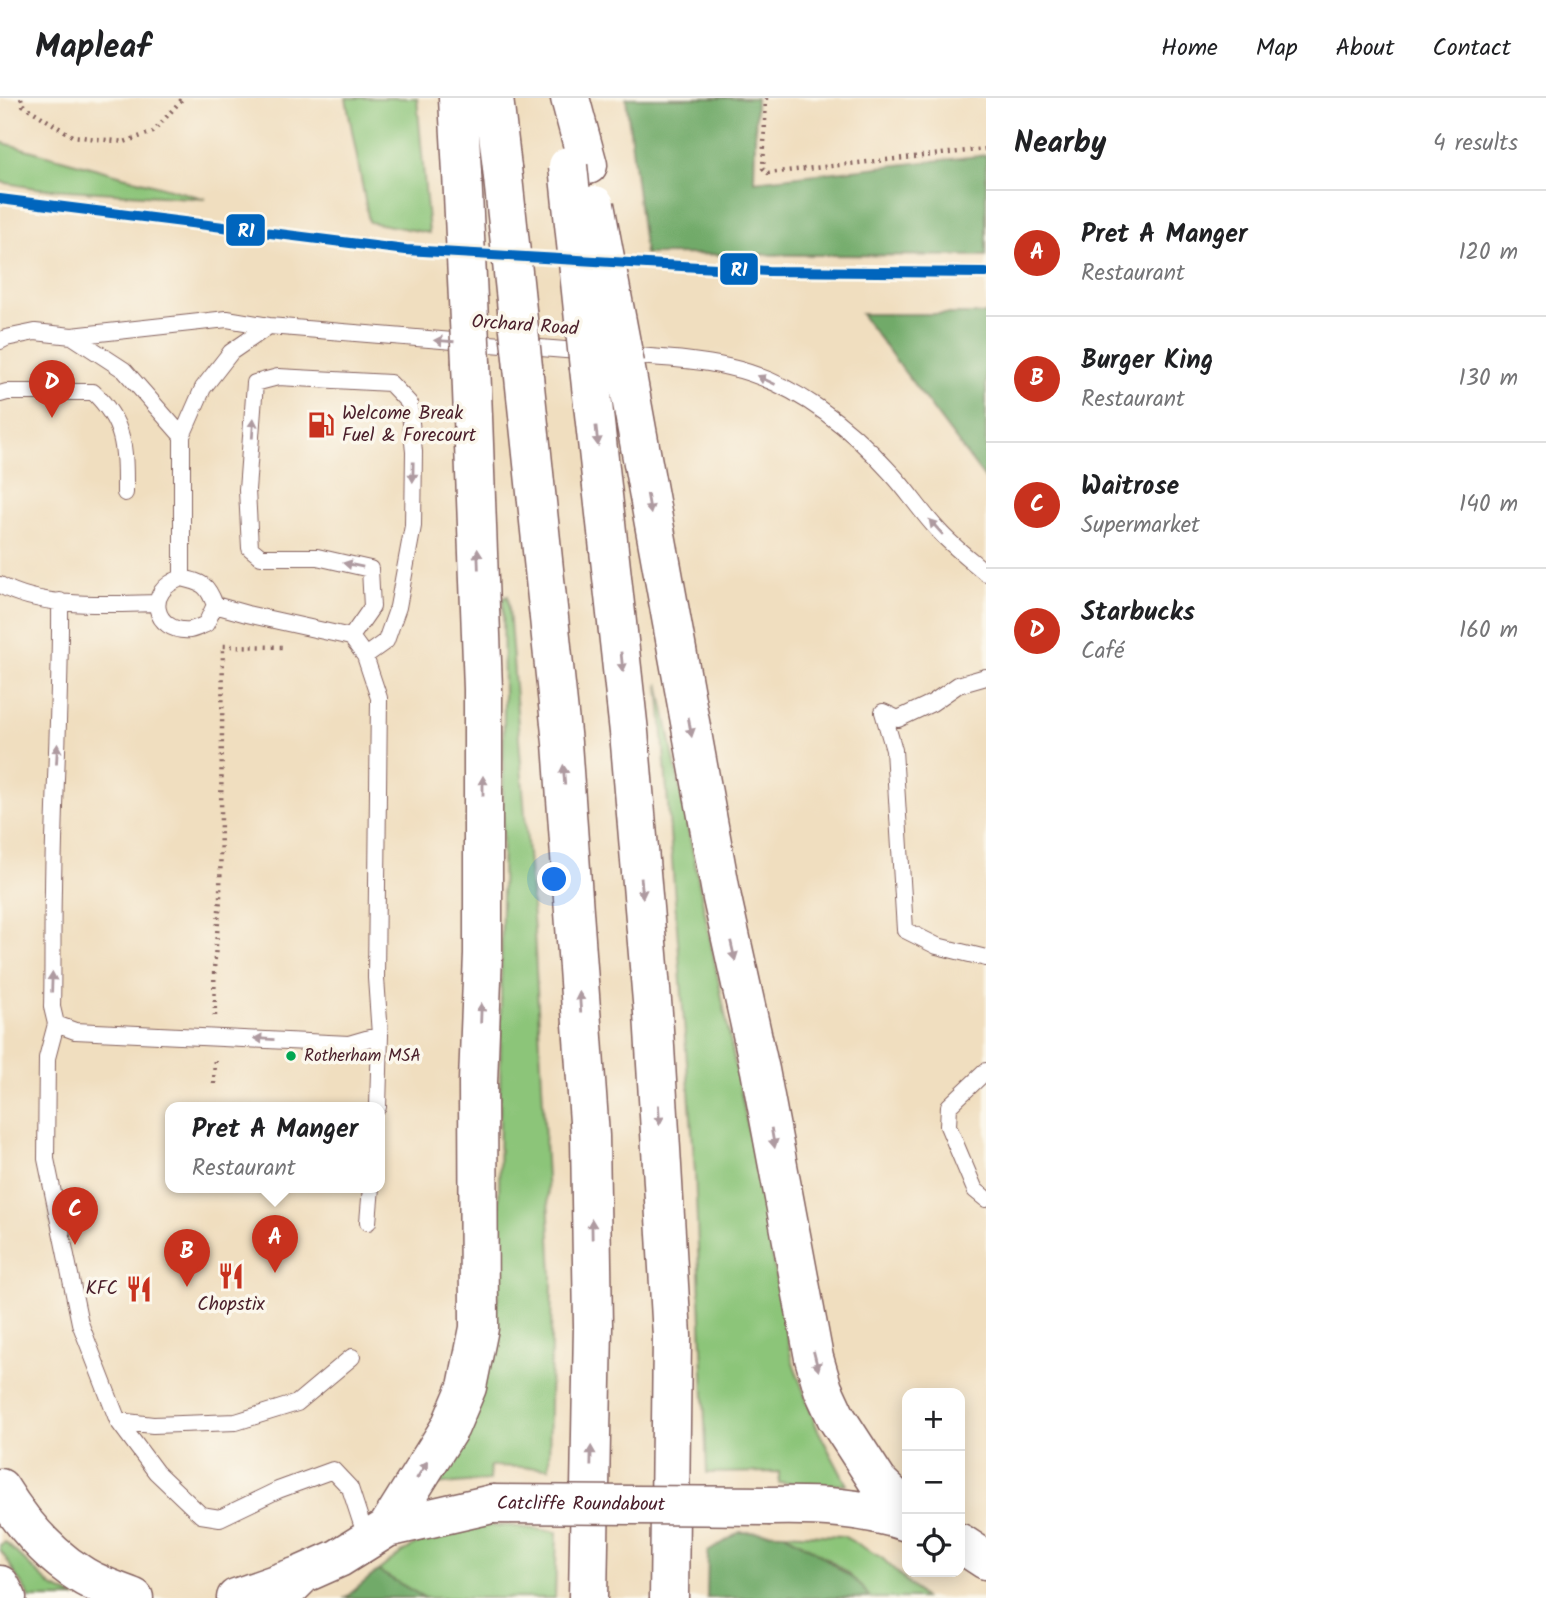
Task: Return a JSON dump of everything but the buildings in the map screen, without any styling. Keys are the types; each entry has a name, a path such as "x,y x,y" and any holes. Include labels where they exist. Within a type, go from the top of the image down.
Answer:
{"highway":[{"path":"377,1534 450,1427 467,1387 479,1328 478,1082 483,954 483,689 458,98"},
{"path":"494,98 562,743 590,1136 593,1326 589,1598"},
{"path":"562,98 578,166"},
{"path":"570,98 607,366 760,1070 814,1358 823,1389 836,1417 878,1482 902,1505"},
{"path":"607,366 629,732 654,1027 672,1336 669,1598"},
{"path":"0,1488 27,1528 52,1555 81,1576 134,1598"},
{"name":"Catcliffe Roundabout","path":"236,1598 291,1586 377,1534 492,1504 823,1505 902,1520"},
{"path":"965,1546 986,1560"},
{"path":"0,1585 7,1598"}],"lane":[{"name":"Orchard Road","path":"72,336 227,319 269,326 682,359 729,367 759,376 807,400 851,432 891,473 939,532 986,573"},
{"path":"182,578 182,436 203,388 231,352 269,326"},
{"path":"0,341 35,332 72,336 124,370 182,436"},
{"path":"351,637 372,607 370,569 317,557 261,557 250,548 247,490 255,383 278,377 390,383 409,403 414,452 413,526 398,607 386,641 365,656"},
{"path":"0,394 93,392 108,406 119,428 125,448 125,493"},
{"path":"182,578 201,583 210,591 215,605 206,624 189,630 163,620 156,603 170,581 182,578"},
{"path":"0,584 16,594 60,601 86,604 156,603"},
{"path":"60,601 61,690 52,891 52,1007 56,1024 47,1058 46,1159 80,1323 118,1421 156,1472 201,1515 220,1518 278,1490 333,1470 350,1488 377,1534"},
{"path":"215,605 351,637 365,656 379,698 376,978 380,1035 379,1102"},
{"path":"986,677 958,685 932,703 898,719 883,712 894,750 905,930 937,946 986,958"},
{"path":"56,1024 75,1031 349,1044 380,1035"},
{"path":"986,1071 949,1107 947,1126 975,1190 986,1199"},
{"path":"368,1222 370,1193"},
{"path":"118,1421 153,1425 236,1422 297,1403 352,1357"}],"path":[{"path":"21,98 23,105 72,136 124,142 153,132 183,98"},
{"path":"766,98 763,168 768,173 986,149"},
{"path":"214,1083 214,970 219,899 223,646 296,647 299,624"}],"green space":[{"path":"346,98 417,98 429,233 369,222"},
{"path":"626,98 756,98 754,181 986,155 986,256 645,254"},
{"path":"0,142 206,199 35,188 0,182"},
{"path":"861,314 986,314 986,480"},
{"path":"508,596 534,931 552,1275 549,1468 490,1466 489,1480 433,1485 498,1297 503,598"},
{"path":"659,683 791,1357 817,1428 847,1485 779,1483 779,1472 707,1473 695,1172"},
{"path":"475,1525 557,1532 555,1598 425,1598 378,1571 423,1541"},
{"path":"740,1532 783,1533 812,1549 860,1584 870,1598 707,1598 708,1552"},
{"path":"783,1533 843,1536 882,1558 924,1598 870,1598 842,1569"},
{"path":"5,1542 52,1587 76,1598 30,1598 0,1549 0,1545"},
{"path":"378,1571 425,1598 345,1598"}],"transit line":[{"name":"R1","path":"0,199 406,250 768,271 986,273"}],"place":[{"name":"Starbucks","path":"52,418"},
{"name":"Welcome Break Fuel & Forecourt","path":"321,425"},
{"name":"Rotherham MSA","path":"291,1056"},
{"name":"Waitrose","path":"75,1245"},
{"name":"Pret A Manger","path":"275,1273"},
{"name":"Chopstix","path":"231,1276"},
{"name":"Burger King","path":"187,1287"},
{"name":"KFC","path":"139,1289"}]}
